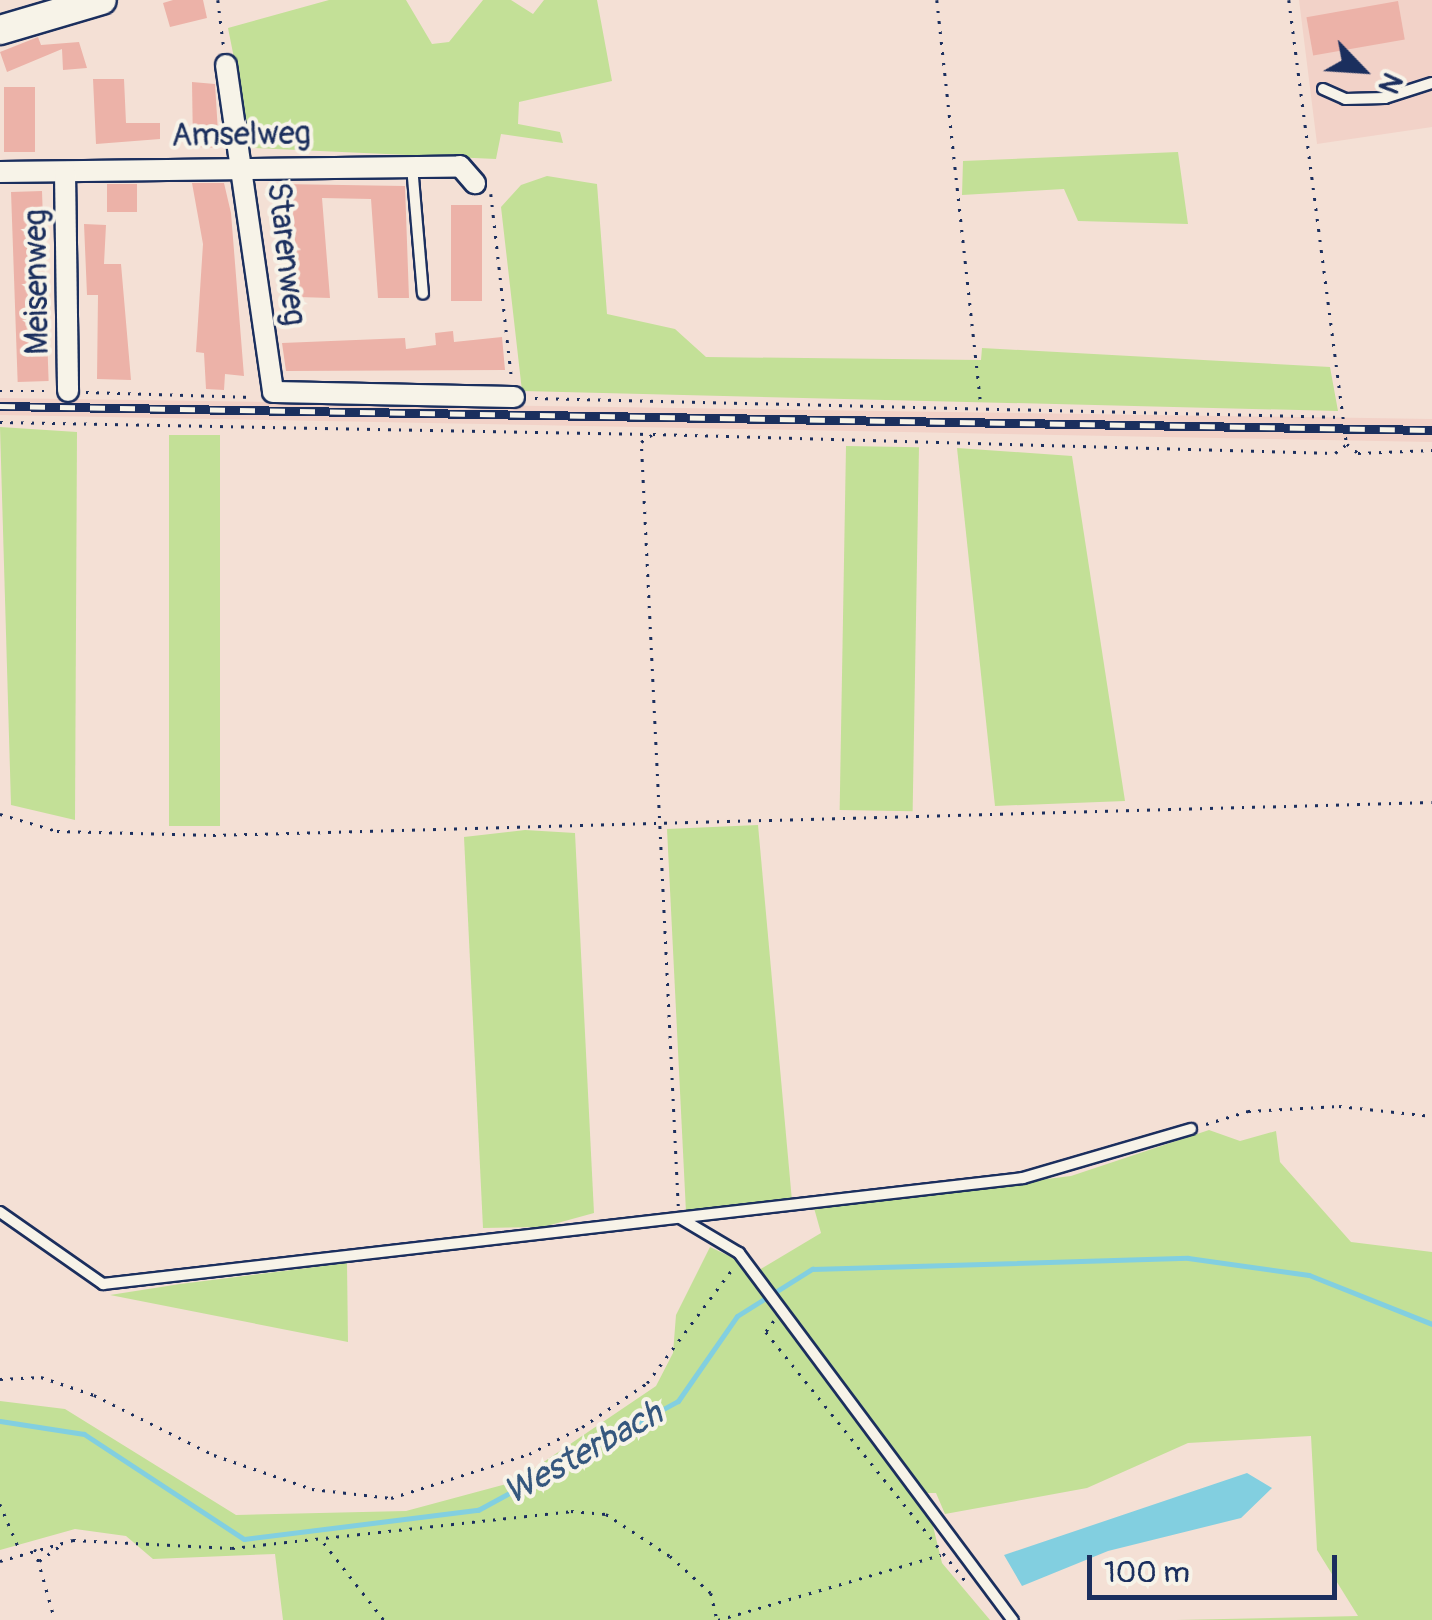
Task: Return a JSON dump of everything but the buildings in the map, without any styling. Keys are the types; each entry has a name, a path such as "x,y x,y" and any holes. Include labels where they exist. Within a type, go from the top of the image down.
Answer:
{"street":[{"path":"0,30 102,0"},
{"name":"Starenweg","path":"226,65 244,163 274,392"},
{"name":"Amselweg","path":"0,172 244,163 460,166 475,183"},
{"name":"Meisenweg","path":"65,172 68,392"},
{"path":"274,392 514,397"}],"lane":[{"path":"1323,88 1345,100 1385,98 1432,84"},
{"path":"412,166 423,294"},
{"path":"0,1212 103,1284 1066,1172 1191,1130"},
{"path":"679,1218 742,1259 777,1316 1013,1620"}],"path":[{"path":"218,0 226,65"},
{"path":"937,0 981,408"},
{"path":"1289,0 1346,444 1358,453 1432,450"},
{"path":"475,183 491,193 514,397 1343,417"},
{"path":"0,391 274,392"},
{"path":"0,422 653,434 1335,453 1346,444"},
{"path":"653,434 636,450 679,1218"},
{"path":"0,814 57,831 212,835 1432,802"},
{"path":"1191,1130 1304,1108 1432,1116"},
{"path":"0,1380 42,1378 94,1395 214,1456 312,1490 391,1498 545,1448 647,1383 742,1259"},
{"path":"777,1316 766,1332 976,1594"},
{"path":"0,1504 20,1552"},
{"path":"0,1562 20,1552 62,1544 322,1542 606,1514 711,1593 716,1620 943,1555"},
{"path":"322,1542 384,1620"},
{"path":"38,1562 62,1544"},
{"path":"34,1548 55,1620"}],"shaded area":[{"path":"1299,0 1432,0 1432,127 1317,144"},
{"path":"0,398 1432,419 1432,442 0,415"}],"green space":[{"path":"329,0 406,0 432,44 449,42 483,0 511,0 533,14 544,0 597,0 612,81 519,102 518,124 560,132 563,143 501,134 496,159 252,148 228,28"},
{"path":"1178,152 1188,224 1078,221 1064,189 962,195 963,161"},
{"path":"547,176 597,184 607,314 675,329 706,357 981,360 982,348 1330,367 1338,411 522,391 501,207 521,185"},
{"path":"0,427 77,432 75,820 11,805"},
{"path":"169,435 220,435 220,826 169,826"},
{"path":"846,446 919,447 913,811 840,810"},
{"path":"957,448 1072,456 1125,801 995,806"},
{"path":"758,825 792,1201 686,1212 667,829"},
{"path":"525,830 575,833 594,1213 543,1227 483,1228 464,837"},
{"path":"1209,1130 1240,1141 1276,1131 1280,1162 1351,1242 1432,1252 1432,1620 1176,1620 1358,1616 1317,1550 1311,1436 1188,1443 1087,1488 945,1514 936,1493 925,1493 942,1563 990,1620 283,1620 275,1554 153,1559 126,1536 75,1529 0,1550 0,1401 65,1409 236,1515 406,1511 514,1482 656,1386 673,1353 676,1315 710,1247 759,1270 821,1233 814,1208 1071,1176"},
{"path":"347,1263 348,1342 110,1295 180,1284"}],"water":[{"path":"1247,1473 1272,1488 1241,1518 1108,1551 1022,1586 1004,1555"}],"waterway":[{"name":"Westerbach","path":"0,1421 84,1434 244,1539 478,1510 678,1401 737,1316 812,1269 1188,1258 1309,1275 1432,1324"}],"railway":[{"path":"0,406 1432,430"}]}
